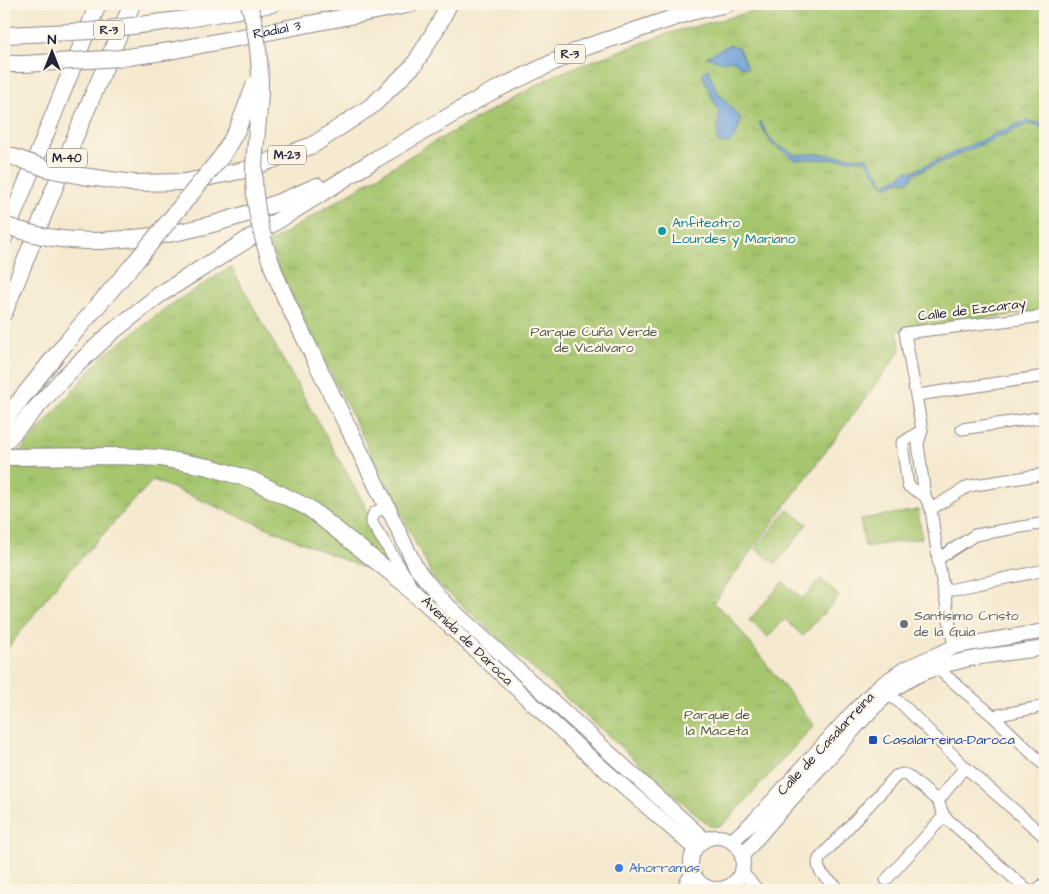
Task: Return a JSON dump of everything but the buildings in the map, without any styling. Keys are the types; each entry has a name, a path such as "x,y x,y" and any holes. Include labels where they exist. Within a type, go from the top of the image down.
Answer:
{"highway":[{"name":"M-40","path":"4,238 98,4"},
{"name":"M-40","path":"4,313 75,137 132,4"},
{"path":"249,4 255,25 260,86 254,175 255,196 268,254 282,293 389,511"},
{"name":"Radial 3","path":"4,35 92,31 187,19 272,4"},
{"name":"Radial 3","path":"4,64 122,58 170,51 412,4"},
{"name":"M-23","path":"6,154 48,170 133,183 186,182 246,170 313,145 373,105 414,64 439,24 448,4"},
{"name":"R-3","path":"4,225 32,235 67,241 100,241 161,235 208,226 296,196 376,159 489,93 583,48 691,12 727,4"},
{"path":"4,420 222,156 238,130 255,84 258,57"},
{"path":"4,443 67,374 111,333 159,295 376,159"},
{"path":"4,457 118,456 160,458 209,467 252,480 309,508 420,598"}],"main road":[{"name":"Avenida de Daroca","path":"389,511 417,569 443,601 700,845"},
{"name":"Avenida de Daroca","path":"420,598 560,729 700,845"},
{"name":"Calle de Casalarreina","path":"732,842 755,820 852,713 883,690 904,669 954,647 1045,631"},
{"path":"954,647 958,662"},
{"name":"Calle de Casalarreina","path":"742,856 853,731 883,690 958,662 1045,648"},
{"path":"718,837 732,842 740,850 742,856 741,871 733,883 716,889 697,879 691,865 700,845 718,837"},
{"path":"683,890 693,872"}],"street":[{"name":"Calle de Ezcaray","path":"954,647 930,509 925,496 918,444 922,430 904,333 1045,316"},
{"path":"917,395 1045,376"},
{"path":"962,429 1045,417"},
{"path":"930,509 969,486 1045,474"},
{"name":"Avenida de Daroca","path":"389,511 382,509 377,511 372,518 372,523 420,598"},
{"path":"938,559 975,535 1045,522"},
{"path":"944,591 1045,570"},
{"path":"938,668 1045,766"},
{"path":"883,690 902,705 966,767 1045,837"},
{"path":"992,716 1045,706"},
{"path":"938,801 966,767"},
{"path":"841,890 819,870 817,865 819,859 896,776 902,774 907,775 938,801 944,816 1026,890"},
{"path":"886,880 944,816"},
{"path":"741,871 758,890"},
{"path":"1037,890 1045,883"}],"green space":[{"name":"Parque Cuña Verde de Vicálvaro","path":"782,4 1022,4 1045,7 1045,310 897,331 901,350 713,603 729,616 814,725 728,820 721,825 714,826 708,825 435,581 278,268 269,243 425,147 557,74 669,33"},
{"path":"231,267 409,584 361,567 153,480 59,582 4,653 4,470 103,356 167,307"},
{"path":"787,509 807,524 776,564 756,549"},
{"path":"918,510 922,538 865,547 860,519"},
{"path":"821,579 839,596 803,636 785,619 768,637 749,620 783,582 802,599"}],"water":[{"path":"729,45 738,47 748,68 739,66 736,62 730,60 725,62 706,57"},
{"path":"708,69 716,90 740,118 739,128 735,136 724,144 719,143 717,139 719,112 703,76 704,71"},
{"path":"1026,121 1045,124 1045,128 1028,124 912,175 913,178 905,182 903,180 885,187 865,160 796,160 771,143 759,123 761,122 774,143 797,155 867,157 885,184 902,176 901,174 909,170 911,172"}],"place":[{"name":"Anfiteatro Lourdes y Mariano","path":"662,231"},
{"name":"Santísimo Cristo de la Guía","path":"904,624"},
{"name":"Casalarreina-Daroca","path":"873,740"},
{"name":"Ahorramas","path":"619,868"}],"park label":[{"name":"Parque de la Maceta","path":"717,724"}]}
